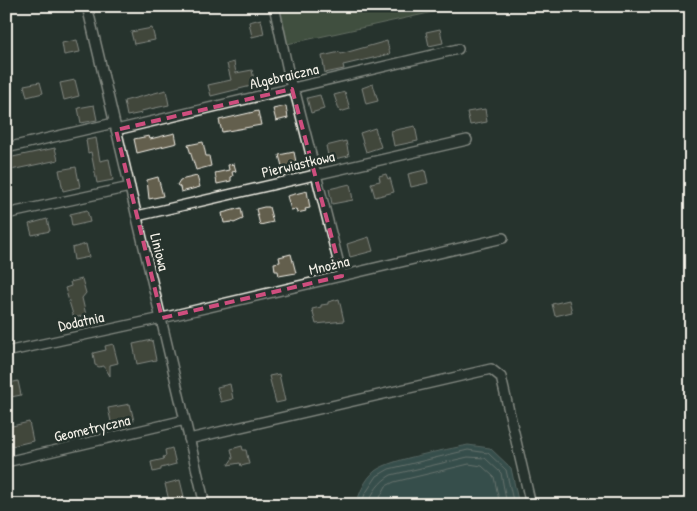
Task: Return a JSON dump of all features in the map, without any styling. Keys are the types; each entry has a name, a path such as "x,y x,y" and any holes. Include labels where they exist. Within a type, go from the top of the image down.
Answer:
{"street":[{"name":"Liniowa","path":"87,6 205,505"},
{"path":"274,6 292,89 296,96 342,276"},
{"name":"Algebraiczna","path":"6,148 292,89 458,49"},
{"name":"Pierwiastkowa","path":"137,216 466,140"},
{"path":"6,214 130,187"},
{"name":"Mnożna","path":"162,318 503,238"},
{"name":"Dodatnia","path":"6,352 162,318"},
{"path":"189,439 491,369 501,377 531,505"},
{"name":"Geometryczna","path":"6,462 185,420"}],"highlighted area":[{"path":"292,89 342,276 162,318 116,130"}],"green space":[{"path":"278,6 461,6 287,44"}],"water":[{"path":"468,445 490,448 511,468 519,505 356,505 365,482 375,471 382,467 405,459"}],"building":[{"path":"261,19 264,34 252,37 249,22"},
{"path":"152,28 155,40 134,44 131,32"},
{"path":"440,29 443,43 429,46 426,32"},
{"path":"77,40 80,52 64,55 62,43"},
{"path":"387,41 390,54 343,65 344,69 325,73 322,56 340,52 341,54"},
{"path":"234,62 236,73 252,70 255,85 211,96 208,85 231,80 227,64"},
{"path":"75,80 79,96 64,100 60,83"},
{"path":"40,82 43,93 27,97 24,85"},
{"path":"373,84 378,101 366,104 362,88"},
{"path":"166,90 169,105 127,116 124,101"},
{"path":"345,92 350,109 340,112 334,95"},
{"path":"320,95 324,109 311,113 307,98"},
{"path":"94,105 97,120 81,123 78,108"},
{"path":"286,106 288,118 276,121 273,109"},
{"path":"485,109 487,122 470,125 467,112"},
{"path":"258,111 261,125 222,132 219,120"},
{"path":"415,126 418,141 394,146 391,131"},
{"path":"375,128 381,147 366,152 360,133"},
{"path":"175,133 177,143 137,153 134,139 149,136 150,139"},
{"path":"96,138 100,161 109,159 113,180 97,183 91,152 88,153 86,140"},
{"path":"346,141 349,156 329,160 326,146"},
{"path":"203,142 206,156 209,156 211,166 196,170 188,145"},
{"path":"55,148 58,160 11,170 8,158"},
{"path":"294,152 297,167 283,170 279,155"},
{"path":"234,164 236,171 232,172 231,181 217,184 215,173 229,170 228,165"},
{"path":"76,167 80,187 63,191 59,170"},
{"path":"425,170 428,183 411,187 408,174"},
{"path":"386,174 388,179 390,178 394,192 375,197 371,183 380,181 379,176"},
{"path":"197,176 200,187 181,192 180,187 177,185 180,180"},
{"path":"158,177 163,196 149,199 147,180"},
{"path":"350,184 353,200 332,204 329,189"},
{"path":"307,191 310,208 297,213 296,209 291,210 287,196"},
{"path":"269,207 273,222 260,225 256,209"},
{"path":"241,208 243,219 234,223 224,223 222,213"},
{"path":"87,210 90,222 72,226 70,214"},
{"path":"47,219 50,231 32,235 29,224"},
{"path":"369,237 373,251 350,257 347,244"},
{"path":"86,244 89,257 74,260 72,248"},
{"path":"291,254 296,273 279,276 278,271 275,271 274,263 280,262 279,257"},
{"path":"82,279 86,293 82,298 86,315 74,318 65,288 71,286 70,282"},
{"path":"339,299 344,321 316,324 312,309"},
{"path":"569,300 572,312 555,316 552,304"},
{"path":"152,340 156,360 137,364 133,344"},
{"path":"113,344 118,363 110,365 110,376 104,366 99,367 95,365 93,353 106,350 105,346"},
{"path":"279,374 285,401 276,403 269,376"},
{"path":"18,381 21,395 6,398 6,384"},
{"path":"230,384 233,399 221,402 217,387"},
{"path":"130,404 134,421 112,426 108,408"},
{"path":"29,422 33,441 12,446 8,427"},
{"path":"242,446 243,450 246,450 249,464 241,466 240,463 228,465 233,458 231,449"},
{"path":"172,448 176,464 153,472 151,462 164,459 163,457 166,456 165,450"},
{"path":"180,480 186,505 170,505 165,484"}]}
